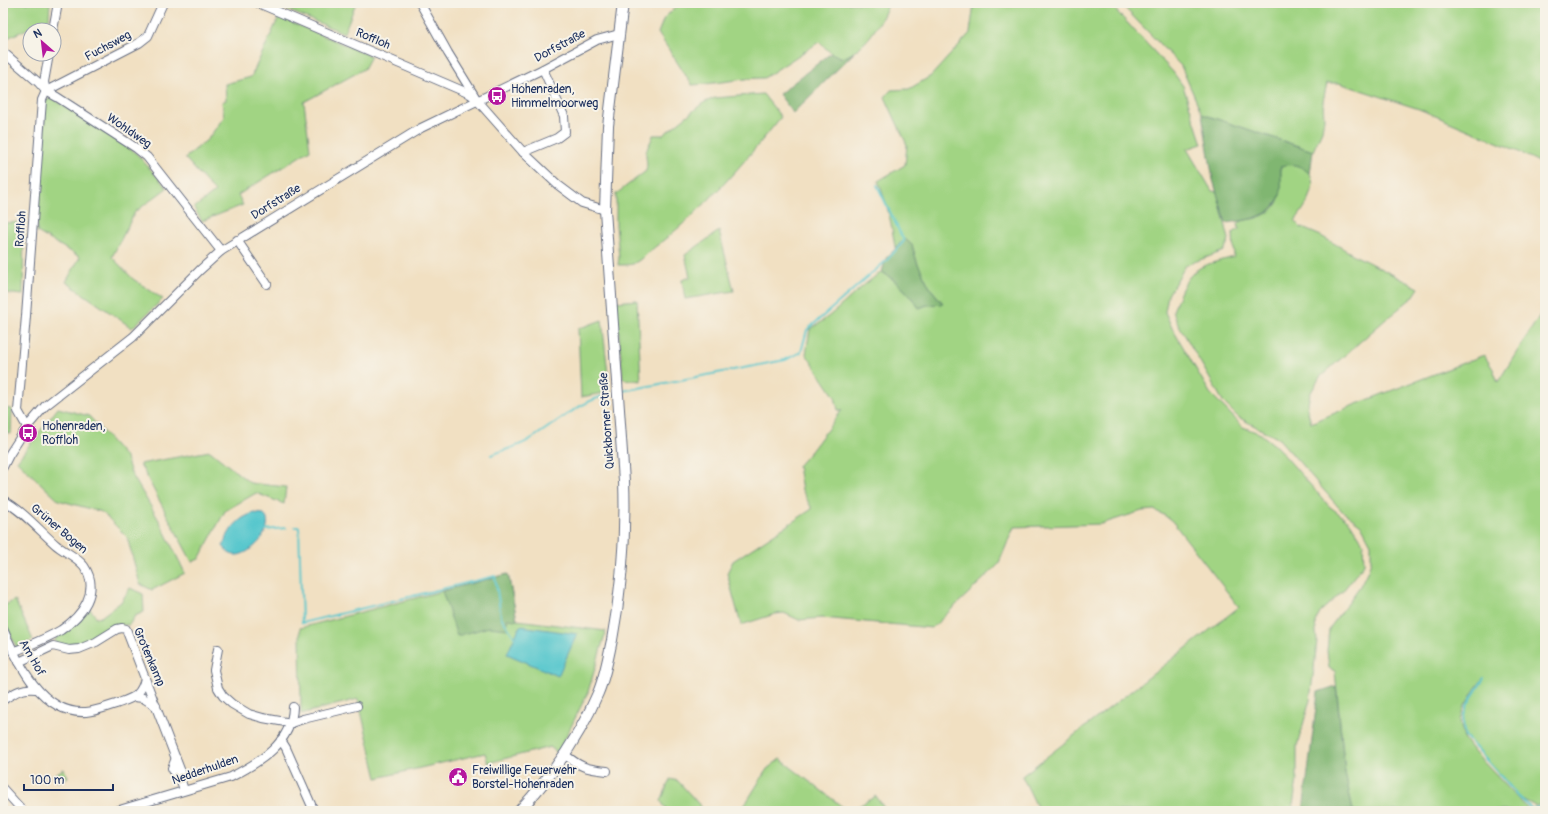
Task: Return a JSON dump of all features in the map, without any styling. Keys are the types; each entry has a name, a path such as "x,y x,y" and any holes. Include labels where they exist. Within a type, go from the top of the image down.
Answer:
{"main road":[{"name":"Quickborner Straße","path":"519,811 534,795 564,754 583,724 599,692 615,625 622,574 625,522 624,481 605,210 608,126 623,3"}],"street":[{"path":"54,22 58,3"},
{"name":"Fuchsweg","path":"46,91 140,43 148,36 163,3"},
{"name":"Roffloh","path":"258,3 470,94 477,100"},
{"path":"420,3 477,100 523,152 558,185 582,203 605,210"},
{"name":"Dorfstraße","path":"3,467 27,427 45,406 132,337 221,251 421,128 543,69 597,40 619,34"},
{"name":"Wohldweg","path":"3,52 39,83 46,91 136,148 147,157 221,251"},
{"name":"Roffloh","path":"27,427 18,411 42,100 46,91 44,82 48,62"},
{"path":"523,152 557,138 565,132 564,116 543,69"},
{"path":"237,240 267,284"},
{"name":"Grüner Bogen","path":"3,500 20,512 56,545 75,557 83,565 91,582 90,597 80,614 60,630 13,652"},
{"name":"Grotenkamp","path":"53,646 69,650 78,649 88,646 107,634 122,628 126,629 182,772 181,781 184,790"},
{"name":"Am Hof","path":"3,629 25,674 36,689 66,709 85,712 134,697"},
{"path":"19,662 53,646 48,636"},
{"path":"218,649 214,670 218,688 223,696 232,704 249,714 291,723 303,718 357,706"},
{"path":"19,690 25,674"},
{"path":"134,697 140,691 145,678"},
{"path":"3,700 19,690 28,688 36,689"},
{"path":"134,697 143,698 156,706"},
{"name":"Nedderhulden","path":"116,811 231,777 247,769 271,752 281,740 291,723 293,707"},
{"path":"281,740 314,811"},
{"path":"564,754 581,766 594,770 607,771"},
{"path":"3,789 23,811"}],"green space":[{"path":"3,3 50,3 49,19 42,22 22,22 22,31 3,40"},
{"path":"270,3 356,3 344,33"},
{"path":"681,3 889,3 881,20 871,35 859,48 843,58 832,54 819,42 764,78 692,85 658,33 664,18"},
{"path":"974,3 1109,3 1173,72 1183,86 1202,144 1187,149 1212,191 1217,192 1229,239 1224,251 1186,265 1168,295 1165,312 1172,328 1210,393 1243,427 1261,434 1277,447 1329,506 1350,522 1363,543 1364,564 1342,592 1320,612 1315,622 1317,641 1314,668 1310,700 1297,746 1297,780 1292,811 1039,811 1022,776 1239,607 1172,521 1154,510 1142,511 1101,524 1014,527 998,565 932,628 822,618 799,620 784,613 775,614 741,625 727,573 733,561 812,509 802,490 798,466 842,410 838,410 835,397 806,354 810,329 829,316 882,272 902,288 919,308 927,305 943,303 930,288 917,262 912,245 905,239 895,248 889,214 878,181 905,165 907,145 885,97 891,90 909,89 931,76 970,33"},
{"path":"1120,3 1545,3 1545,163 1537,161 1511,148 1419,109 1339,83 1327,83 1323,101 1324,119 1322,131 1313,151 1202,114 1181,66"},
{"path":"279,17 371,56 364,69 304,102 310,150 238,195 243,205 202,221 194,208 215,192 185,158 208,139 224,117 222,102 226,100 225,84 251,77"},
{"path":"831,53 843,58 854,53 793,113 779,94"},
{"path":"763,94 781,117 752,152 722,186 673,233 633,264 618,265 619,257 616,225 616,194 646,171 646,152 653,135 663,135 703,103 715,98"},
{"path":"52,98 136,153 167,188 135,212 112,257 133,279 163,299 132,328 66,282 80,257 37,232 46,100"},
{"path":"1202,114 1313,151 1310,174 1297,166 1281,166 1281,191 1278,200 1273,207 1260,216 1252,219 1226,223 1213,180"},
{"path":"1291,163 1302,167 1309,172 1313,187 1309,199 1295,221 1300,227 1321,236 1356,256 1419,288 1413,297 1320,377 1310,394 1307,408 1311,423 1484,355 1493,369 1498,382 1545,307 1545,803 1535,806 1520,798 1465,736 1463,729 1463,717 1470,701 1484,677 1463,709 1460,721 1464,739 1473,751 1530,811 1353,811 1345,773 1335,671 1329,668 1327,651 1329,629 1360,586 1368,570 1371,561 1371,544 1361,525 1342,511 1279,439 1238,417 1224,403 1176,320 1173,311 1182,288 1193,273 1206,265 1234,257 1233,233 1239,229 1238,224 1244,220 1256,218 1272,210 1279,198 1281,166"},
{"path":"24,222 23,295 3,293 3,223"},
{"path":"719,231 734,291 685,299 682,280 690,277 685,255"},
{"path":"905,239 912,245 917,262 930,288 943,304 927,305 919,308 911,297 893,279 882,272 886,258"},
{"path":"637,300 641,381 623,379 616,302"},
{"path":"602,320 610,392 581,397 578,329"},
{"path":"3,408 12,409 11,434 3,432"},
{"path":"58,408 89,416 126,458 131,473 160,522 185,573 152,590 140,584 127,537 102,512 58,500 17,461"},
{"path":"210,451 250,483 286,487 284,504 256,493 225,511 199,559 192,562 140,464"},
{"path":"508,574 517,620 606,631 588,692 558,753 550,747 488,763 485,753 377,778 358,699 301,714 300,628"},
{"path":"508,574 517,620 507,619 508,629 489,627 457,636 442,591"},
{"path":"130,588 143,594 144,612 135,616 129,625 116,627 88,642 74,647 56,644 56,638 83,614 85,615 90,609 97,618 101,617 121,602"},
{"path":"15,600 33,640 17,648 3,619 3,606"},
{"path":"1336,686 1345,773 1353,811 1303,811 1318,692"},
{"path":"780,759 848,811 741,811 767,769"},
{"path":"64,769 68,777 58,782 53,775"},
{"path":"670,779 678,781 705,811 667,811 661,801"},
{"path":"876,796 886,811 850,811"}],"water":[{"path":"254,513 264,514 267,519 267,528 262,538 254,547 244,553 233,555 229,553 223,546 234,525 248,515"},
{"path":"520,626 577,634 558,676 507,654"}],"waterway":[{"path":"623,391 785,360 801,352 807,330 887,260 904,241 877,185"},
{"path":"491,455 525,442 578,407 599,397 611,394"},
{"path":"295,527 299,527 302,623 495,576 501,617 515,638"},
{"path":"264,530 286,528"},
{"path":"1484,678 1467,705 1463,719 1465,736 1520,798 1532,809"},
{"path":"1532,811 1532,809 1545,806"}],"place":[{"name":"Hohenraden, Himmelmoorweg","path":"497,96"},
{"name":"Hohenraden, Roffloh","path":"28,433"},
{"name":"Freiwillige Feuerwehr Borstel-Hohenraden","path":"458,777"}]}
